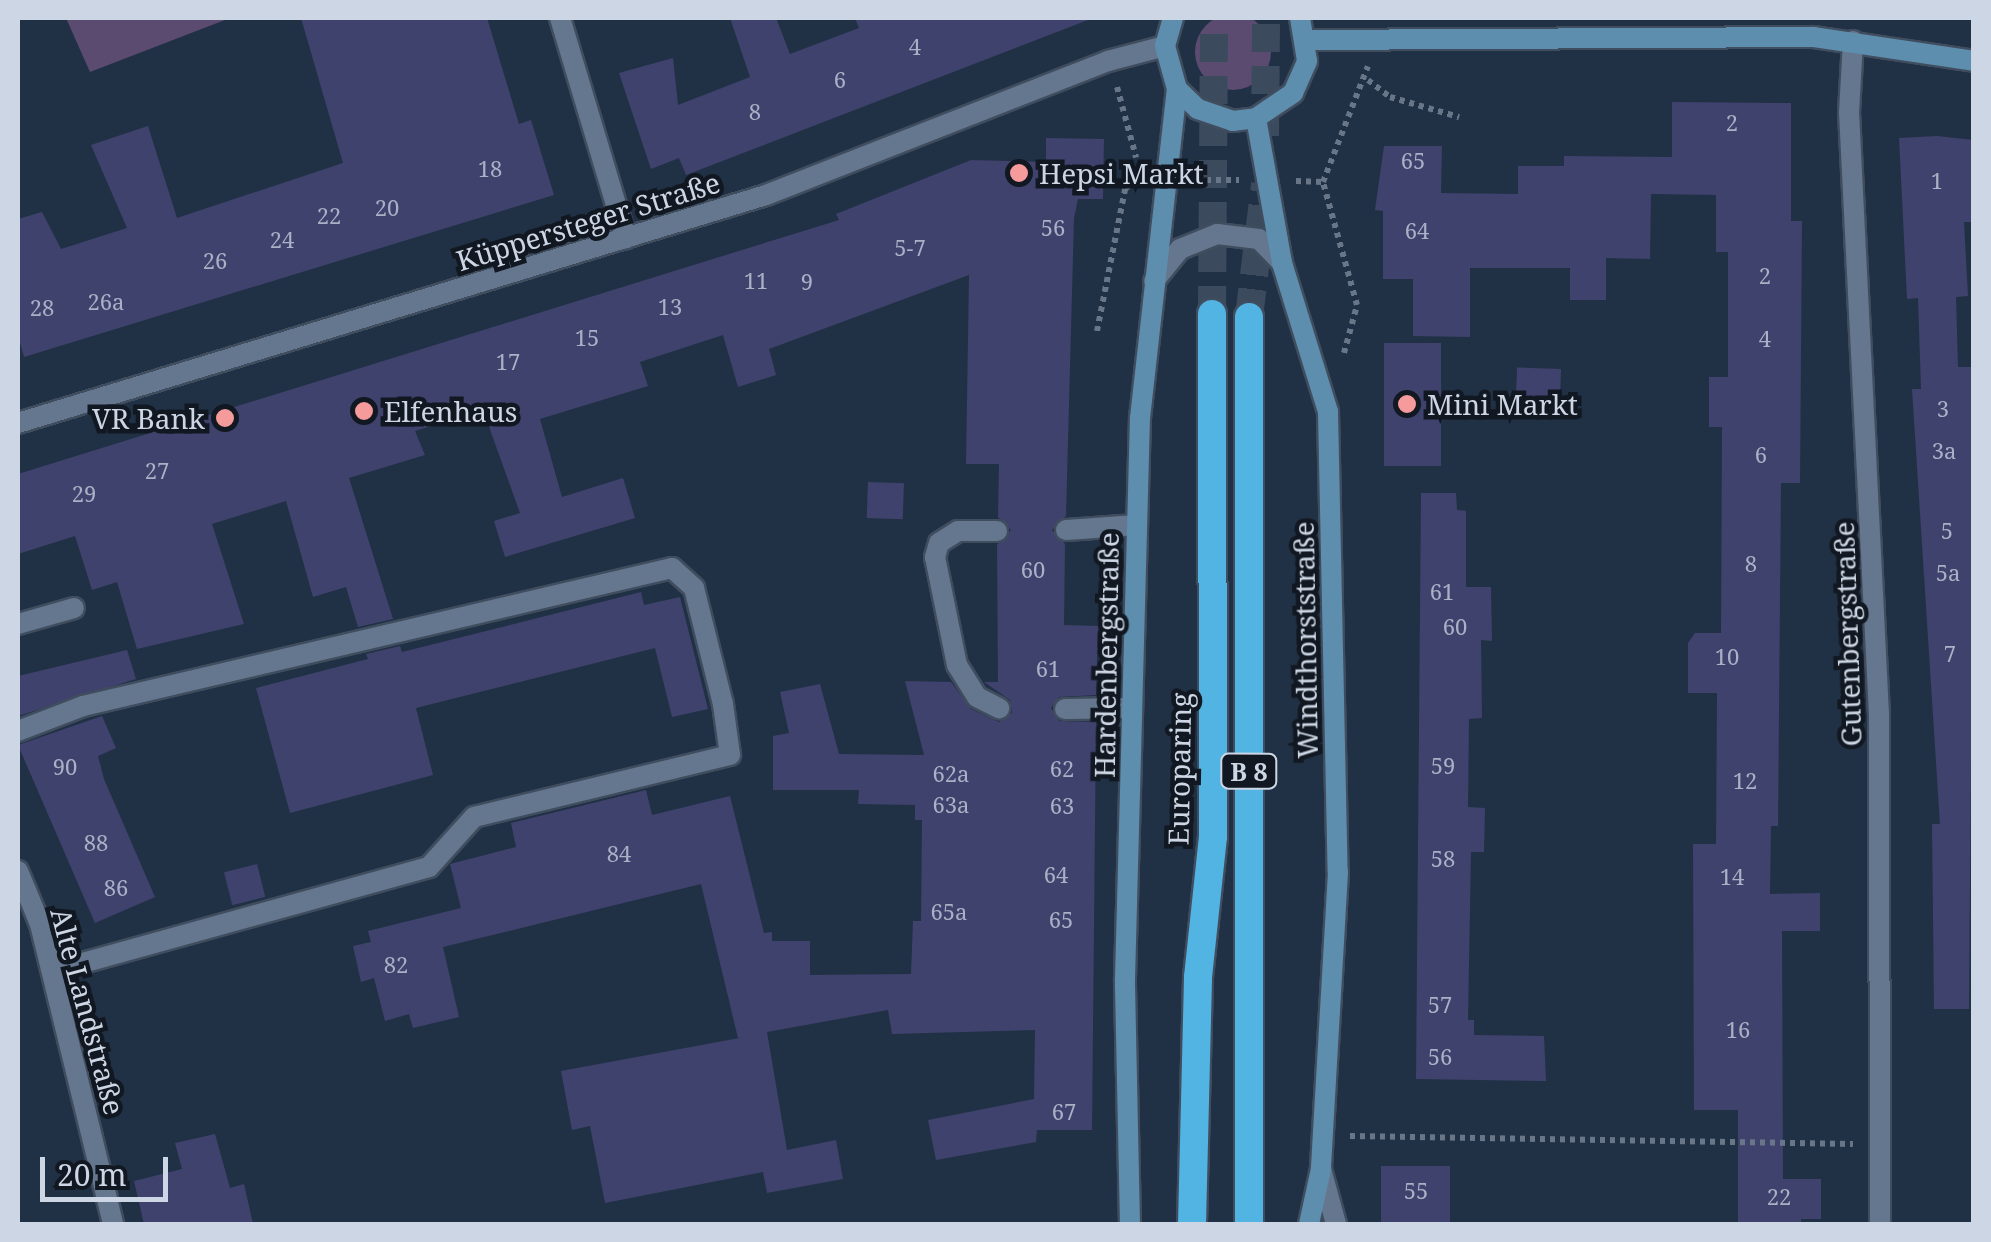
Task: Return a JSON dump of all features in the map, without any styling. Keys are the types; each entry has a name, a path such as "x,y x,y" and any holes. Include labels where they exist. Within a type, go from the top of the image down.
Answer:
{"highway":[{"name":"Europaring","path":"1192,1224 1198,978 1213,836 1212,314"},
{"name":"B 8","path":"1249,317 1249,1224"}],"main road":[{"path":"1173,18 1165,46 1177,89 1215,117 1256,118 1293,92 1307,62 1307,40 1300,18"},
{"path":"1307,40 1853,41 1974,60"},
{"name":"Hardenbergstraße","path":"1130,1224 1125,979 1137,526 1152,283 1162,180 1177,89"},
{"name":"Windthorststraße","path":"1256,118 1282,263 1328,412 1338,872 1321,1169 1309,1224"}],"street":[{"path":"560,18 626,238"},
{"name":"Gutenbergstraße","path":"1853,41 1849,112 1880,714 1880,1224"},
{"name":"Küppersteger Straße","path":"18,423 766,195 1108,61 1165,46"},
{"path":"1152,283 1180,249 1217,234 1258,239 1282,263"},
{"path":"1066,530 1137,526"},
{"path":"997,530 958,531 939,543 935,558 957,664 976,697 999,708"},
{"path":"18,731 83,706 672,568 694,588 725,721 730,756 474,817 429,867 53,971"},
{"path":"18,624 74,608"},
{"path":"1064,709 1132,708"},
{"name":"Alte Landstraße","path":"18,871 40,924 53,971 114,1224"},
{"path":"18,929 40,924"},
{"name":"Windthorststraße","path":"1321,1169 1336,1224"}],"path":[{"path":"1328,412 1358,305 1323,182 1368,80 1370,40"},
{"path":"1108,61 1140,177"},
{"path":"1368,80 1390,96 1459,117"},
{"path":"1097,331 1125,190 1140,177 1162,180"},
{"path":"1320,1136 1879,1145"}],"shaded area":[{"path":"1233,14 1260,25 1271,52 1260,79 1233,90 1206,79 1195,52 1206,25"},
{"path":"66,18 230,18 90,72"}],"building":[{"path":"301,18 487,18 519,124 531,120 554,195 24,357 18,335 18,219 42,212 61,249 127,228 91,145 148,126 177,218 343,163"},
{"path":"730,18 776,18 790,54 859,28 855,18 1088,20 686,175 679,158 651,169 619,73 673,58 678,105 750,77"},
{"path":"1672,102 1791,103 1791,221 1802,221 1800,483 1781,483 1778,826 1771,826 1770,894 1820,893 1820,931 1782,931 1783,1179 1821,1179 1821,1219 1801,1219 1801,1224 1738,1224 1738,1110 1694,1110 1693,844 1716,844 1717,693 1688,693 1688,643 1695,633 1721,633 1722,427 1709,427 1709,377 1728,377 1728,252 1716,252 1716,195 1651,194 1650,259 1606,258 1606,300 1570,300 1570,268 1470,268 1470,337 1413,336 1413,279 1383,279 1383,211 1375,210 1384,146 1442,146 1441,193 1518,194 1518,166 1564,166 1564,156 1672,157"},
{"path":"1937,136 1974,140 1974,222 1964,222 1968,296 1956,297 1958,367 1974,367 1969,1009 1934,1009 1932,824 1940,824 1912,389 1921,389 1918,298 1907,299 1899,138"},
{"path":"1046,138 1104,139 1103,199 1078,199 1074,218 1066,516 1052,530 1065,544 1064,625 1098,626 1096,695 1059,697 1051,708 1059,721 1096,722 1092,1130 1037,1130 1036,1142 936,1160 928,1120 1034,1099 1035,1030 892,1034 888,1010 767,1032 787,1150 836,1140 843,1179 767,1193 763,1172 605,1203 590,1126 572,1130 561,1071 745,1037 738,1038 701,884 443,947 459,1017 413,1028 409,1014 385,1021 374,978 361,982 353,946 371,942 368,931 461,908 450,864 516,847 511,823 646,790 652,815 730,796 764,933 772,932 772,941 810,941 810,975 911,974 913,921 921,921 922,820 915,820 915,805 858,804 859,790 773,790 773,736 789,733 780,692 820,684 839,754 924,755 905,681 951,682 971,709 999,722 1012,713 1010,700 984,682 998,682 997,545 1011,530 998,517 999,464 966,464 969,275 769,349 776,375 738,387 723,335 640,362 648,386 540,419 562,497 623,478 635,518 505,557 494,521 520,513 483,410 415,431 425,455 349,478 393,619 358,627 346,587 313,597 286,501 212,524 244,624 137,649 117,582 92,590 75,536 18,554 18,474 839,220 836,214 971,160 1046,162"},
{"name":"Mini Markt","path":"1384,343 1441,343 1441,466 1384,466"},
{"path":"1517,367 1561,369 1560,403 1516,401"},
{"path":"868,482 904,483 903,519 867,518"},
{"path":"1421,493 1456,493 1457,510 1466,511 1466,587 1491,587 1492,641 1481,640 1482,718 1469,719 1468,807 1485,808 1484,852 1471,852 1468,1020 1474,1020 1474,1035 1544,1036 1546,1081 1416,1079"},
{"path":"641,592 644,605 680,597 708,709 672,717 655,648 416,708 433,775 290,813 256,688 368,659 366,654 400,646 402,652"},
{"path":"127,650 136,679 18,716 18,676"},
{"path":"102,716 116,748 98,756 104,779 155,897 95,923 18,745"},
{"path":"257,864 265,897 232,905 224,872"},
{"path":"215,1134 230,1188 244,1184 253,1224 144,1224 134,1181 182,1169 175,1143"},
{"path":"1381,1166 1450,1166 1450,1224 1381,1224"}],"tunnel":[{"path":"1212,314 1214,18"},
{"path":"1265,136 1266,18"},
{"path":"1249,317 1265,184"}],"place":[{"name":"Hepsi Markt","path":"1019,173"},
{"name":"Mini Markt","path":"1407,404"},
{"name":"Elfenhaus","path":"364,411"},
{"name":"VR Bank","path":"225,418"}]}
